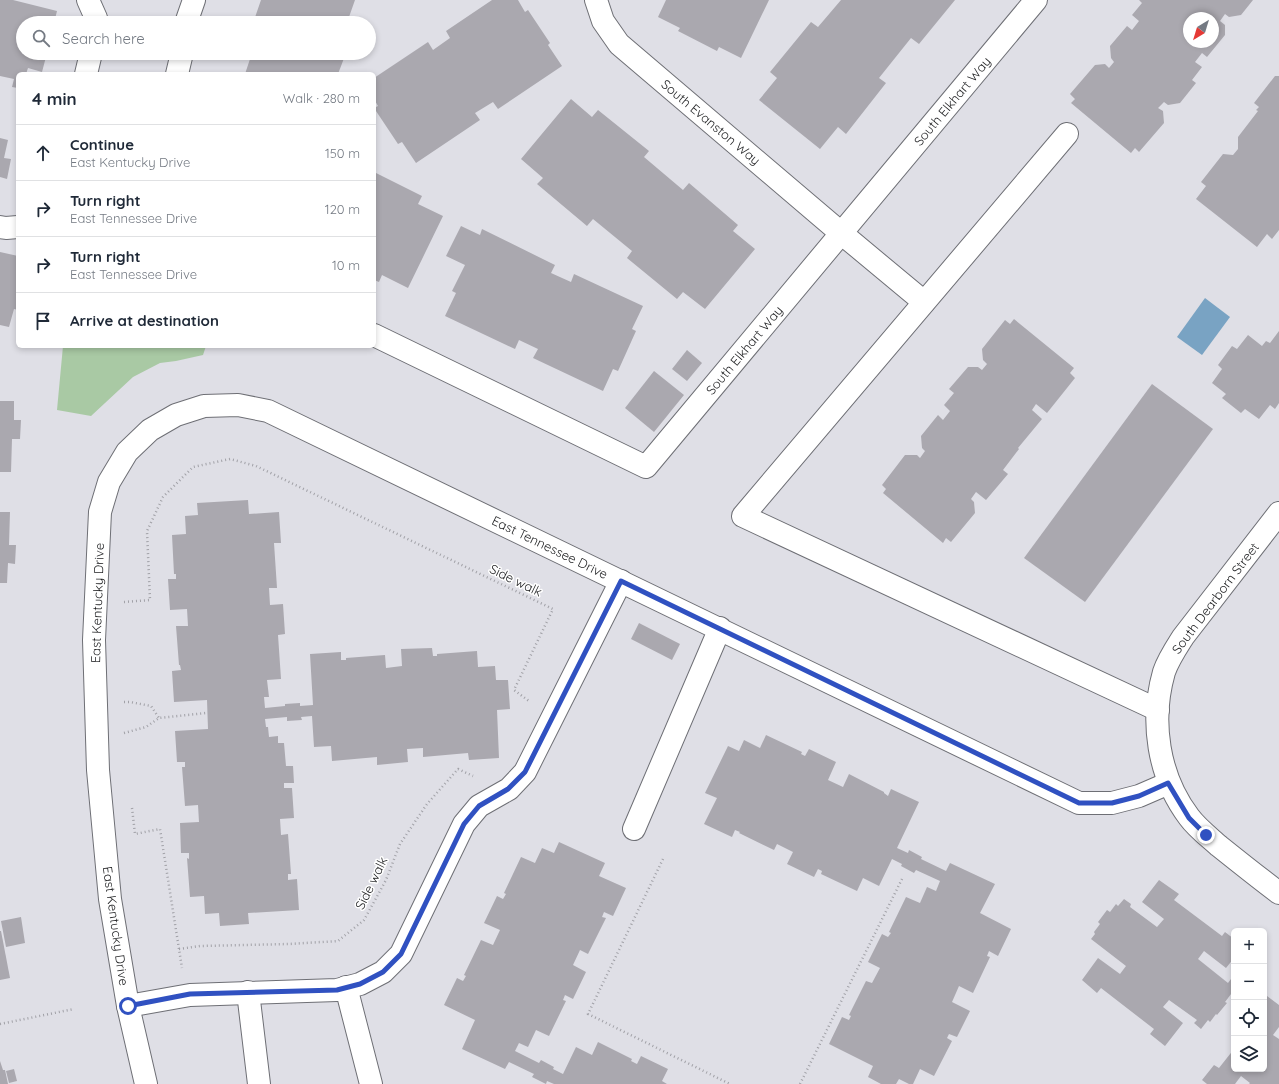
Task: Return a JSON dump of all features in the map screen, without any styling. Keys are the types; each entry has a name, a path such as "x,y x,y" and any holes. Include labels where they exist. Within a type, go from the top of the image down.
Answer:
{"street":[{"path":"88,0 95,16"},
{"path":"188,16 194,0"},
{"name":"South Evanston Way","path":"596,0 603,21 619,44 924,302"},
{"name":"South Elkhart Way","path":"376,336 646,467 1036,0"},
{"path":"86,72 89,60"},
{"path":"177,72 180,60"},
{"path":"1067,134 743,516 1158,710"},
{"path":"0,227 16,227"},
{"name":"East Tennessee Drive","path":"176,415 204,406 238,405 268,411 720,628 1079,803 1112,803 1139,796 1168,783"},
{"name":"East Kentucky Drive","path":"146,1084 128,1006 110,898 98,770 94,640 100,512 109,482 127,452 150,430 176,415"},
{"name":"South Dearborn Street","path":"1168,783 1162,760 1158,734 1158,710 1165,671 1183,637 1279,513"},
{"path":"128,1006 190,994 337,990 360,984 383,972 401,954 464,824 479,806 508,789 525,772 621,581"},
{"path":"634,829 720,628"},
{"path":"1168,783 1189,818 1206,835 1279,893"},
{"path":"346,987 371,1084"},
{"path":"248,992 259,1084"}],"path":[{"name":"Side walk","path":"118,603 150,600 147,531 163,497 193,467 230,459 256,466 553,609 514,690 532,704"},
{"path":"121,703 130,702 151,706 159,718"},
{"path":"122,726 123,734 146,727 159,718 206,713"},
{"name":"Side walk","path":"179,949 200,946 289,944 338,941 364,920 386,880 400,844 426,804 458,768 479,779"},
{"path":"131,803 135,834 160,830 183,972"},
{"path":"663,859 588,1014 730,1084"},
{"path":"800,1084 902,877"},
{"path":"0,1024 74,1009"}],"green space":[{"path":"63,348 205,348 203,355 160,363 133,377 91,416 57,410"}],"water":[{"path":"1205,298 1230,317 1202,355 1177,337"}],"building":[{"path":"0,0 13,0 57,11 56,16 16,16 16,60 45,60 42,72 28,68 27,72 16,72 16,88 12,87 14,79 0,76"},
{"path":"261,0 355,0 349,16 255,16"},
{"path":"492,0 518,0 525,12 528,10 550,43 548,45 562,66 498,109 493,102 475,113 480,120 416,163 402,142 398,144 376,111 376,107 378,106 376,102 376,77 428,42 433,50 450,38 446,31"},
{"path":"666,0 769,0 741,58 719,47 717,51 678,31 680,28 658,17"},
{"path":"841,0 955,0 919,44 911,38 879,78 886,83 846,134 838,127 820,149 759,100 777,78 770,72 811,22 818,27"},
{"path":"1139,0 1253,0 1241,15 1229,17 1225,14 1220,21 1225,25 1225,35 1219,42 1219,12 1183,12 1183,48 1214,48 1207,57 1202,53 1195,62 1202,67 1192,80 1196,83 1180,103 1168,105 1164,102 1158,108 1163,111 1164,123 1139,152 1135,148 1131,153 1071,103 1075,99 1070,94 1095,65 1105,64 1109,68 1114,62 1111,58 1110,46 1127,26 1132,30 1139,21 1132,15 1142,3"},
{"path":"250,60 343,60 339,72 246,72"},
{"path":"1275,76 1279,76 1279,230 1272,239 1267,234 1257,247 1196,199 1206,186 1201,182 1223,154 1233,155 1238,149 1238,137 1258,111 1256,110 1259,107 1254,103"},
{"path":"571,99 592,117 598,110 649,151 644,157 683,190 689,183 738,225 733,231 755,249 705,309 683,292 677,299 627,258 632,251 593,219 587,226 537,184 543,178 521,159"},
{"path":"0,138 8,140 4,158 11,159 7,179 0,177"},
{"path":"376,173 422,196 418,204 443,216 408,288 382,275 379,282 376,281"},
{"path":"461,226 480,235 482,229 555,265 551,273 571,282 574,274 643,306 632,329 636,331 618,371 613,369 603,391 533,358 538,349 519,340 515,349 445,316 456,293 452,291 465,265 446,256"},
{"path":"0,252 16,256 16,310 14,309 9,327 0,325"},
{"path":"1014,319 1074,368 1070,373 1075,378 1047,413 1036,404 1032,410 1042,419 1018,448 1019,449 1003,470 1008,474 986,500 976,492 971,499 974,502 975,513 951,542 946,538 943,543 883,493 886,489 882,485 905,455 917,455 920,458 925,451 922,448 921,436 938,415 943,420 950,411 944,405 954,393 949,389 968,367 978,367 982,370 987,364 983,360 982,349 1005,320 1010,324"},
{"path":"1279,331 1279,403 1275,409 1270,405 1259,419 1245,409 1241,413 1222,398 1226,394 1212,383 1222,369 1218,365 1232,346 1237,349 1248,335 1262,346 1266,341 1270,343"},
{"path":"687,350 702,363 687,381 672,369"},
{"path":"654,371 684,395 654,432 625,408"},
{"path":"1152,384 1213,429 1085,602 1024,558"},
{"path":"0,401 14,401 14,420 21,420 20,439 12,439 11,472 0,472"},
{"path":"248,500 249,514 279,512 281,543 274,543 277,588 269,588 270,605 283,604 285,634 278,635 281,679 267,680 269,697 264,697 265,708 300,703 300,706 313,705 310,654 341,652 341,660 346,660 346,658 385,655 386,668 402,666 401,649 432,648 433,656 437,656 437,654 477,651 478,667 495,666 496,680 508,680 510,709 497,710 499,758 469,760 468,753 423,757 423,748 407,749 408,762 377,765 377,757 332,761 331,746 314,747 312,716 301,717 302,720 287,721 287,717 265,719 269,737 278,736 278,743 284,743 286,766 293,766 294,783 284,783 284,788 292,788 294,818 280,819 281,835 288,834 291,874 288,874 288,880 297,879 299,910 248,913 249,924 220,926 219,913 205,914 204,896 190,897 187,858 189,859 189,853 181,853 180,823 199,822 198,805 185,806 182,767 185,767 185,762 177,762 175,731 208,729 207,700 174,702 172,671 181,670 179,665 176,626 188,626 187,609 170,610 168,579 176,579 176,574 174,574 172,535 186,534 185,516 198,515 197,503"},
{"path":"0,512 10,512 9,545 16,545 15,564 8,563 7,583 0,583"},
{"path":"639,623 680,644 672,660 631,639"},
{"path":"766,735 802,752 801,754 805,756 809,749 836,762 828,780 843,787 849,774 884,792 888,796 891,789 919,802 897,848 908,853 909,850 922,857 921,859 946,871 950,863 995,884 980,913 1011,929 998,956 989,951 987,956 990,957 973,993 959,986 952,1002 970,1011 957,1037 949,1034 947,1038 952,1041 934,1076 920,1069 913,1084 909,1084 899,1079 896,1084 881,1084 868,1077 873,1066 829,1044 842,1017 849,1020 851,1016 849,1015 866,981 872,983 880,968 868,962 882,934 888,937 891,933 889,932 906,897 920,903 927,887 936,891 940,881 916,870 914,873 892,859 879,886 863,878 857,891 821,874 822,871 818,869 814,877 787,864 793,852 777,844 774,850 735,830 732,837 704,824 717,798 705,793 728,746 739,751 744,740 760,748"},
{"path":"559,842 605,863 599,876 626,888 613,916 604,912 602,917 606,918 588,954 580,950 573,965 586,972 573,999 565,995 563,1000 566,1001 549,1036 536,1030 528,1047 519,1043 515,1051 539,1063 541,1060 563,1074 576,1047 592,1055 598,1042 632,1059 631,1061 637,1064 641,1056 668,1069 662,1081 667,1084 554,1084 547,1081 546,1084 532,1077 534,1074 509,1062 505,1069 462,1049 475,1020 444,1005 457,978 463,981 466,976 464,975 481,940 493,945 500,930 484,923 497,896 503,899 506,894 504,893 521,857 535,863 542,848 554,853"},
{"path":"1159,880 1179,894 1174,900 1222,936 1225,932 1231,937 1231,962 1226,968 1204,951 1198,959 1228,983 1231,979 1231,994 1225,1002 1227,1003 1210,1022 1208,1020 1201,1029 1194,1023 1197,1020 1169,1000 1163,1007 1183,1023 1165,1046 1150,1034 1154,1029 1101,988 1097,993 1082,980 1098,958 1120,974 1126,966 1091,939 1100,924 1098,922 1107,910 1110,912 1116,904 1118,906 1124,899 1131,904 1130,907 1157,927 1164,919 1142,902"},
{"path":"21,917 25,943 6,947 1,921"},
{"path":"0,931 10,978 0,980"},
{"path":"1267,996 1279,1005 1279,1027 1273,1035 1279,1039 1279,1084 1249,1084 1250,1083 1241,1076 1235,1084 1207,1084 1202,1080 1214,1065 1219,1068 1231,1053 1231,1072 1267,1072"},
{"path":"0,1061 3,1070 5,1070 8,1084 0,1084"},
{"path":"14,1069 17,1081 9,1083 6,1071"}],"route":[{"path":"128,1006 190,994 337,990 360,984 383,972 401,954 464,824 479,806 508,789 525,772 621,581 1079,803 1112,803 1139,796 1168,783 1175,797 1189,818 1206,835"}]}
